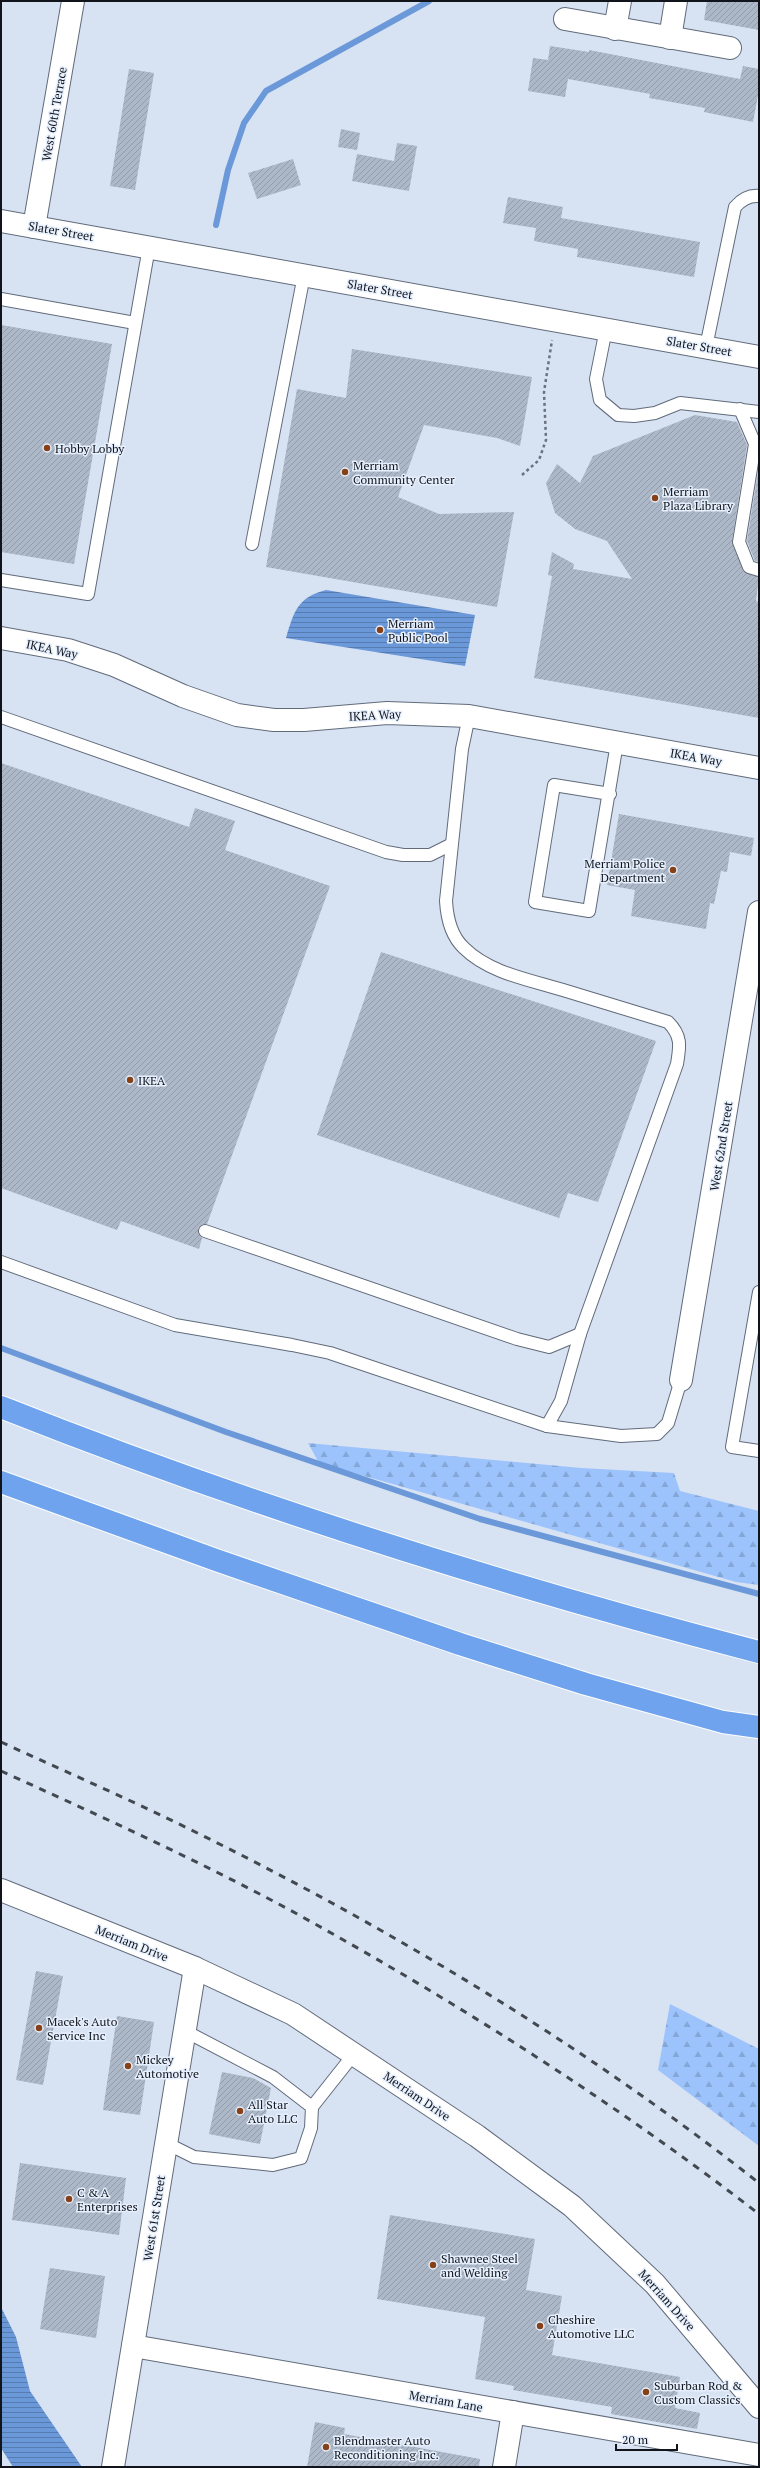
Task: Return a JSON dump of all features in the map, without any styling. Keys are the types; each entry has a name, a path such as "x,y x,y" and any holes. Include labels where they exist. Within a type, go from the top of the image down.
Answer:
{"highway":[{"path":"1,1408 188,1478 459,1568 722,1643 759,1652"},
{"path":"1,1482 216,1560 460,1644 586,1684 723,1722 759,1727"},
{"path":"722,1643 759,1641"},
{"path":"723,1722 759,1741"}],"street":[{"name":"West 60th Terrace","path":"34,226 73,1"},
{"path":"615,29 620,1"},
{"path":"670,38 676,1"},
{"path":"566,19 615,29 730,48"},
{"name":"Slater Street","path":"1,220 759,357"},
{"name":"IKEA Way","path":"1,638 68,650 114,665 190,699 237,715 274,720 304,720 387,713 469,716 759,768"},
{"name":"West 62nd Street","path":"681,1380 756,943 759,912"},
{"name":"Merriam Drive","path":"1,1890 195,1968 293,2014 477,2136 572,2206 655,2284 759,2407"},
{"name":"West 61st Street","path":"113,2467 195,1968"},
{"name":"Merriam Lane","path":"132,2346 759,2455"},
{"path":"504,2467 513,2412"}],"lane":[{"path":"706,347 733,213 741,200 752,195 759,196"},
{"path":"1,580 88,594 148,247"},
{"path":"252,544 304,275"},
{"path":"1,299 135,323"},
{"path":"606,329 596,379 600,400 618,415 634,416 655,413 680,402 759,412"},
{"path":"740,410 756,444 739,542 750,567 759,570"},
{"path":"469,716 462,749 450,845 447,916 453,933 462,947 474,958 507,974 668,1022 677,1031 681,1044 677,1064 580,1334 561,1401 547,1426"},
{"path":"1,717 386,852 403,855 430,855 450,845"},
{"path":"610,794 554,785 535,902 589,911 610,794 617,743"},
{"path":"205,1231 517,1339 550,1347 580,1334"},
{"path":"1,1262 175,1325 330,1353 547,1426 621,1436 657,1434 668,1423 681,1380"},
{"path":"759,1292 754,1345 732,1446 759,1451"},
{"path":"185,2031 273,2077 312,2107"},
{"path":"166,2143 194,2157 273,2165 301,2158 311,2128 312,2107 354,2054"}],"path":[{"path":"522,475 539,460 546,440 544,392 553,338"}],"green space":[{"path":"308,1443 581,1468 674,1473 680,1491 759,1511 759,1585 736,1582 319,1463"},
{"path":"670,2004 759,2049 759,2146 658,2070"}],"shaded area":[{"name":"Merriam Public Pool","path":"326,590 475,615 465,666 286,638 298,606 309,597"},
{"path":"1,2307 16,2337 30,2391 82,2467 13,2467 1,2448"}],"building":[{"path":"707,1 759,1 759,30 704,20"},
{"path":"550,46 589,52 589,50 740,79 743,66 759,69 759,90 753,122 704,112 705,108 649,98 650,94 568,79 565,97 528,91 533,58 548,60"},
{"path":"129,69 154,73 135,190 110,186"},
{"path":"341,129 360,133 357,150 338,147"},
{"path":"397,143 417,146 409,191 352,181 357,154 394,161"},
{"path":"293,159 301,185 257,199 248,173"},
{"path":"508,197 563,207 561,218 700,242 694,277 577,257 578,249 534,241 536,228 503,223"},
{"name":"Hobby Lobby","path":"1,325 112,344 74,564 1,552"},
{"name":"Merriam Community Center","path":"352,349 532,377 520,446 497,438 424,425 398,497 439,514 514,512 497,607 266,567 297,389 346,398"},
{"path":"695,415 737,422 747,445 732,541 744,572 759,577 756,601 759,602 759,718 534,678 552,576 548,575 552,552 574,564 573,569 632,579 607,541 575,529 555,513 546,483 557,464 580,483 593,456"},
{"path":"759,466 759,562 755,561 747,541"},
{"name":"IKEA","path":"1,763 189,827 195,808 235,821 225,850 330,886 207,1224 203,1224 198,1228 198,1233 202,1238 199,1249 121,1221 117,1230 1,1188"},
{"path":"619,814 754,838 751,856 730,852 727,872 721,871 714,904 710,903 706,929 631,916 635,890 607,885"},
{"path":"381,952 656,1041 598,1202 568,1193 559,1218 317,1135"},
{"name":"Macek's Auto Service Inc","path":"36,1971 63,1976 43,2085 16,2080"},
{"name":"Mickey Automotive","path":"117,2016 154,2022 140,2115 103,2110"},
{"name":"All Star Auto LLC","path":"222,2072 253,2078 271,2088 260,2144 209,2134"},
{"name":"C & A Enterprises","path":"20,2163 126,2178 119,2235 12,2220"},
{"path":"390,2215 535,2239 526,2290 562,2296 552,2355 680,2377 675,2408 700,2413 697,2429 611,2414 612,2407 513,2390 514,2386 475,2379 485,2317 377,2299"},
{"path":"50,2268 105,2276 96,2338 40,2329"},
{"path":"315,2422 345,2428 344,2434 480,2459 479,2467 307,2467"}],"waterway":[{"path":"216,225 228,170 244,123 266,91 429,1"},
{"path":"1,1348 226,1432 480,1519 759,1594"}],"railway":[{"path":"1,1742 150,1810 230,1849 387,1934 541,2027 688,2129 759,2183"},
{"path":"1,1771 182,1855 288,1909 349,1943 530,2052 646,2131 759,2214"}],"place":[{"name":"Hobby Lobby","path":"47,448"},
{"name":"Merriam Community Center","path":"345,472"},
{"name":"Merriam Plaza Library","path":"655,498"},
{"name":"Merriam Public Pool","path":"380,630"},
{"name":"Merriam Police Department","path":"673,870"},
{"name":"IKEA","path":"130,1080"},
{"name":"Macek's Auto Service Inc","path":"39,2028"},
{"name":"Mickey Automotive","path":"128,2066"},
{"name":"All Star Auto LLC","path":"240,2111"},
{"name":"C & A Enterprises","path":"69,2199"},
{"name":"Shawnee Steel and Welding","path":"433,2265"},
{"name":"Cheshire Automotive LLC","path":"540,2326"},
{"name":"Suburban Rod & Custom Classics","path":"646,2392"},
{"name":"Blendmaster Auto Reconditioning Inc.","path":"326,2447"}]}
